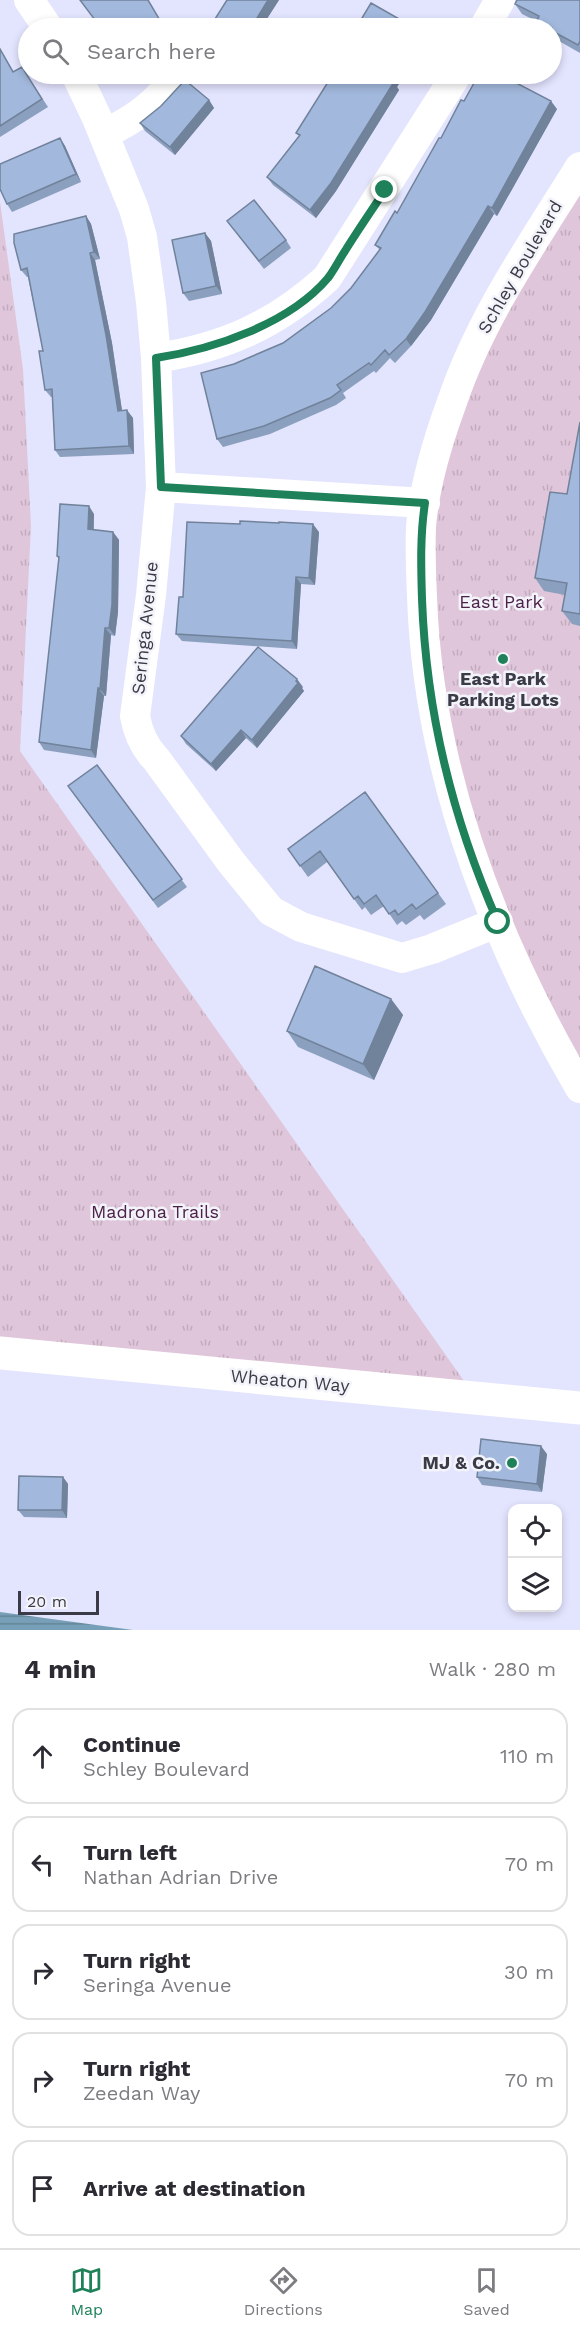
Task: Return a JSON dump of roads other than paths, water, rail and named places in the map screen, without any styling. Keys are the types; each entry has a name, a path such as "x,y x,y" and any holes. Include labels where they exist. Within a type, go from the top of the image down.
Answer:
{"main road":[{"name":"Wheaton Way","path":"0,1353 580,1408"}],"street":[{"path":"29,0 41,18"},
{"path":"490,18 500,0"},
{"name":"Seringa Avenue","path":"81,84 134,208 151,302 156,358 161,487 151,595 135,716 137,728 147,750 271,911 301,927 402,958 432,949 498,922"},
{"path":"104,134 124,125 150,108 170,84"},
{"path":"156,358 178,355 224,342 272,321 303,301 327,278 451,84"},
{"name":"Schley Boulevard","path":"580,167 494,304 485,323 452,401 436,452 421,527 423,630 429,689 445,771 487,898 521,975 580,1088"},
{"path":"161,487 425,503"}],"water":[{"path":"0,1612 133,1630 0,1630"}],"place":[{"name":"East Park Parking Lots","path":"503,659"},
{"name":"MJ & Co.","path":"512,1463"}],"park label":[{"name":"East Park","path":"501,602"},
{"name":"Madrona Trails","path":"155,1212"}]}
